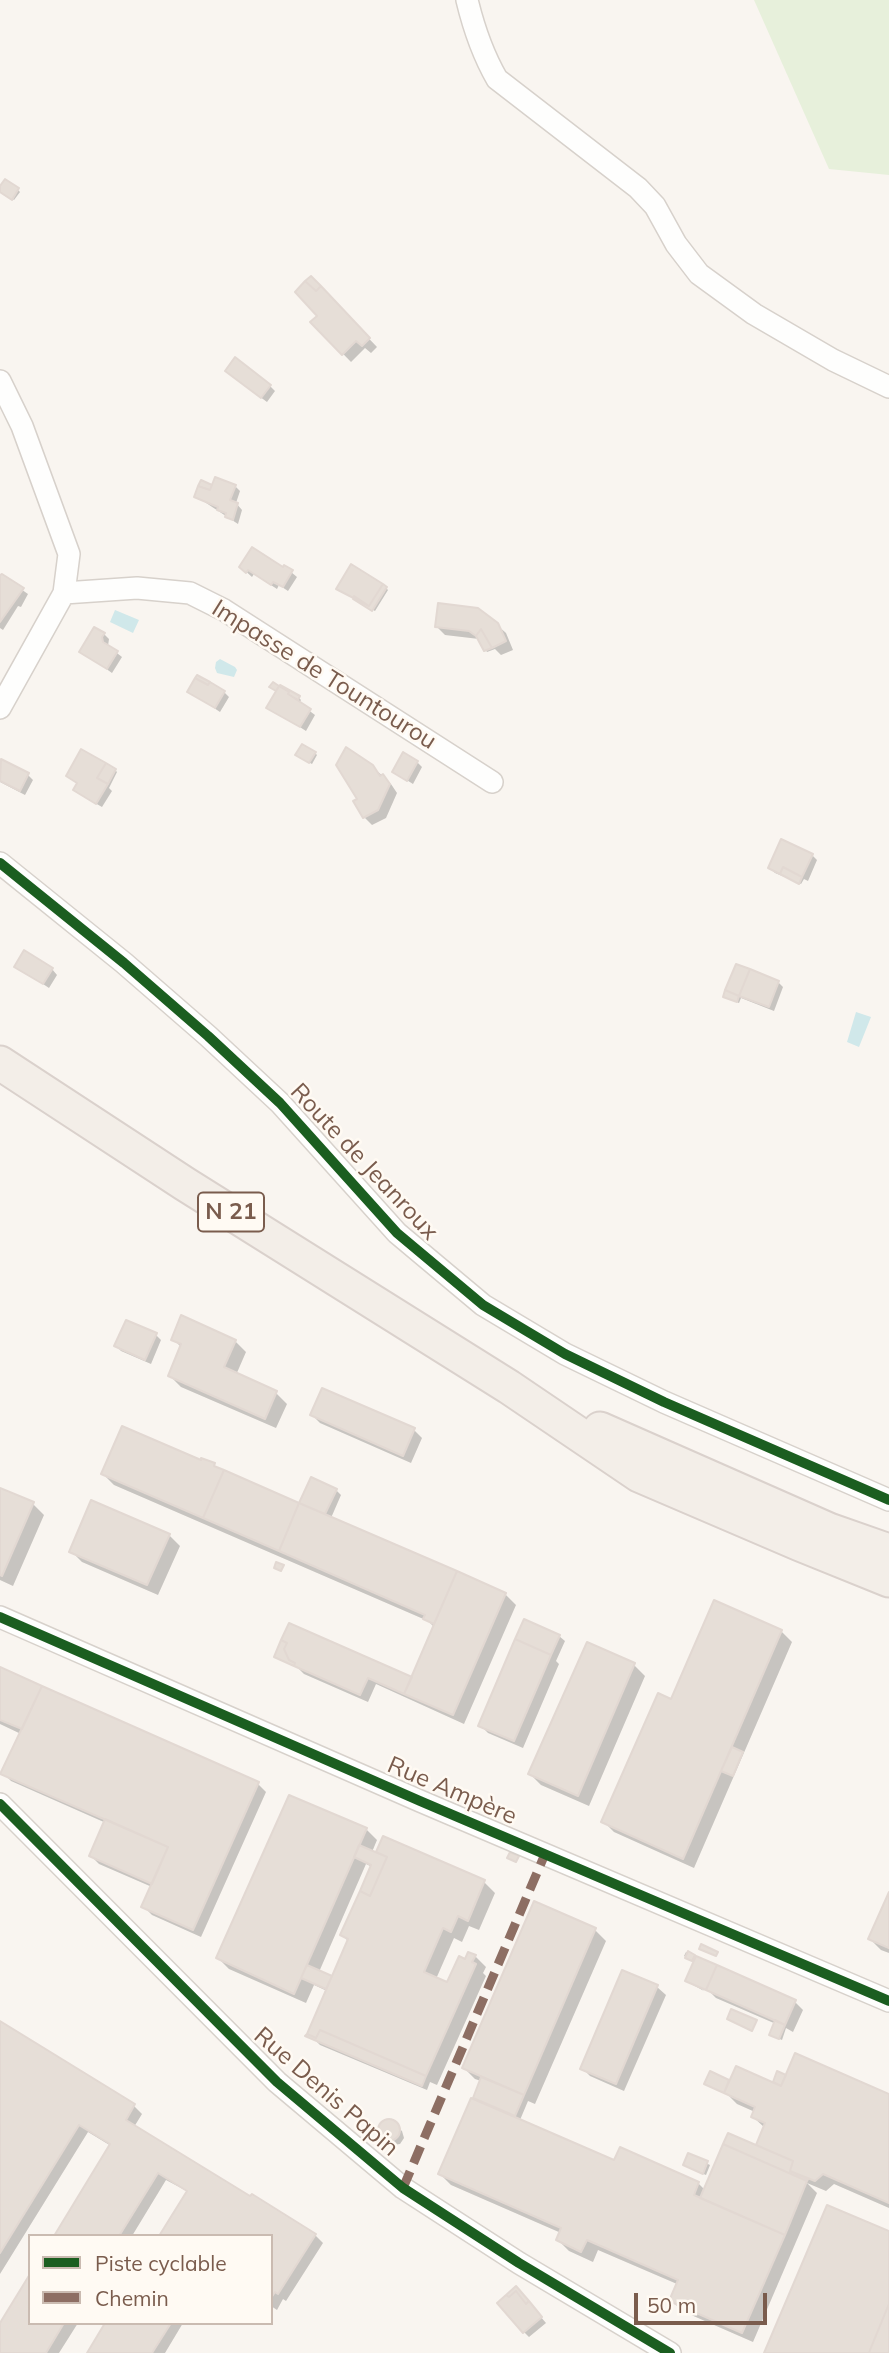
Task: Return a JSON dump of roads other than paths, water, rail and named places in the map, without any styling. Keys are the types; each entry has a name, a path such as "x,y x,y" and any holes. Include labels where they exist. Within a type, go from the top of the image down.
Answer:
{"main road":[{"name":"N 21","path":"0,1063 196,1191 509,1387 639,1475 889,1580"},
{"name":"N 21","path":"509,1387 829,1530 889,1551"}],"street":[{"path":"467,0 476,37 484,58 497,79 638,188 655,206 676,244 699,274 754,314 833,360 889,387"},
{"path":"0,381 22,426 69,554 65,593 0,708"},
{"name":"Impasse de Tountourou","path":"65,593 137,588 190,593 223,610 492,782"},
{"name":"Route de Jeanroux","path":"0,863 124,963 208,1036 281,1103 397,1233 483,1305 565,1354 676,1407 889,1500"},
{"name":"Rue Ampère","path":"0,1617 420,1801 889,2001"},
{"name":"Rue Denis Papin","path":"0,1804 277,2082 404,2188 519,2263 670,2353"}],"water":[{"path":"115,610 139,620 133,633 110,622"},
{"path":"220,659 235,667 237,670 234,677 217,673 216,662"},
{"path":"856,1012 871,1017 859,1047 847,1042"}]}
